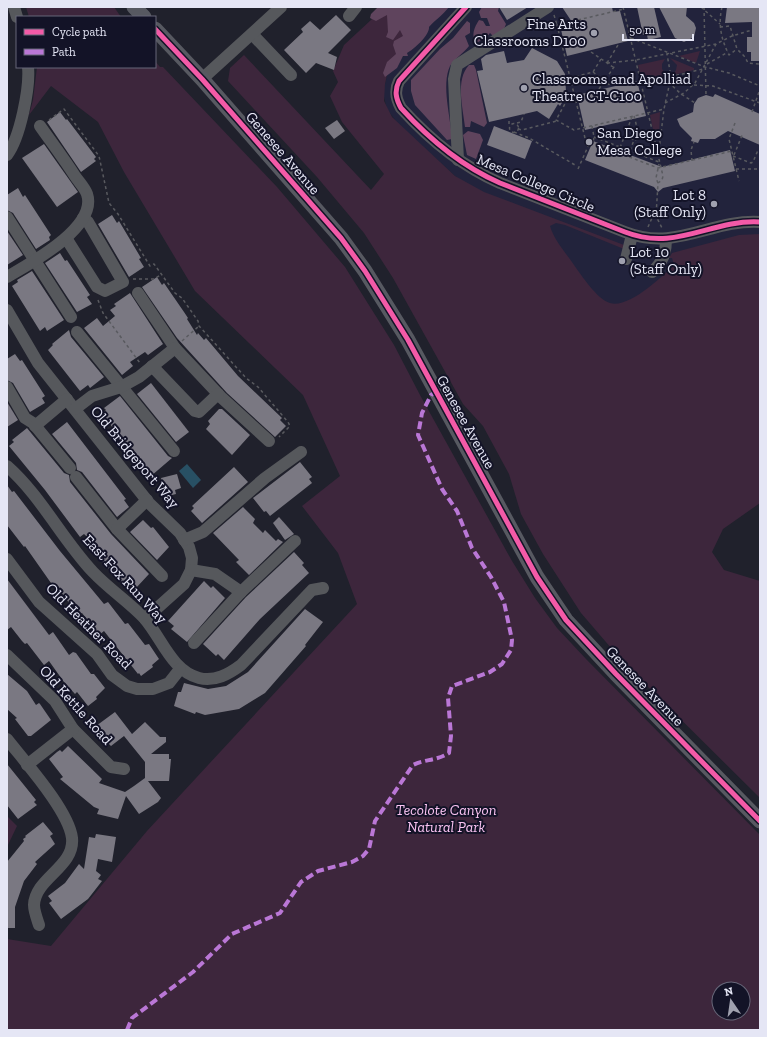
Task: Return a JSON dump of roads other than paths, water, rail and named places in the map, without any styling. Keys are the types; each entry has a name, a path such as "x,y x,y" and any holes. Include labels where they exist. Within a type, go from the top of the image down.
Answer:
{"main road":[{"path":"134,7 143,16"},
{"name":"Genesee Avenue","path":"156,30 202,78 341,238 365,271 408,340 537,577 566,620 616,674 760,821"}],"street":[{"path":"202,78 281,7"},
{"name":"Mesa College Circle","path":"466,7 399,81 396,90 397,100 401,108 441,147 458,160 480,174 500,183 632,235 650,239 664,234 736,223 760,222"},
{"path":"458,160 454,79 457,65 550,9"},
{"path":"252,34 291,75"},
{"path":"7,155 19,131 29,80 28,68"},
{"path":"7,277 35,261 66,238 83,218 89,207 87,193 40,126"},
{"path":"7,217 71,317"},
{"path":"66,238 97,287 105,291 123,282 88,222 83,218"},
{"path":"652,272 660,265 666,252 664,234"},
{"path":"626,260 632,235"},
{"path":"138,293 174,348 218,394 269,441"},
{"name":"Old Bridgeport Way","path":"7,310 38,363 147,500 189,547 192,558 191,570"},
{"path":"77,332 174,451"},
{"path":"75,409 92,396 121,387 149,369 174,348"},
{"path":"149,369 195,411 199,412 218,394"},
{"path":"7,387 25,418 35,426 117,528 162,576"},
{"path":"35,426 67,399"},
{"path":"184,540 203,532 265,478 301,452"},
{"name":"East Fox Run Way","path":"7,466 22,480 93,572 145,619 180,668 199,678 213,679 230,674 241,665 312,590 323,588"},
{"path":"117,528 147,500"},
{"path":"194,643 241,592 294,542"},
{"name":"Old Heather Road","path":"7,559 39,602 98,654 112,675 127,686 137,689 153,689 170,683 180,668"},
{"path":"145,619 184,584 191,570 216,574 241,592"},
{"name":"Old Kettle Road","path":"7,655 55,701 73,729 111,767 124,769"},
{"path":"27,765 73,729"},
{"path":"7,739 65,814 72,837 68,858 36,894 34,906 39,926"}],"place":[{"name":"Fine Arts Classrooms D100","path":"594,33"},
{"name":"Classrooms and Apolliad Theatre CT-C100","path":"524,88"},
{"name":"San Diego Mesa College","path":"589,142"},
{"name":"Lot 8 (Staff Only)","path":"714,204"},
{"name":"Lot 10 (Staff Only)","path":"622,261"}],"park label":[{"name":"Tecolote Canyon Natural Park","path":"446,818"}]}
